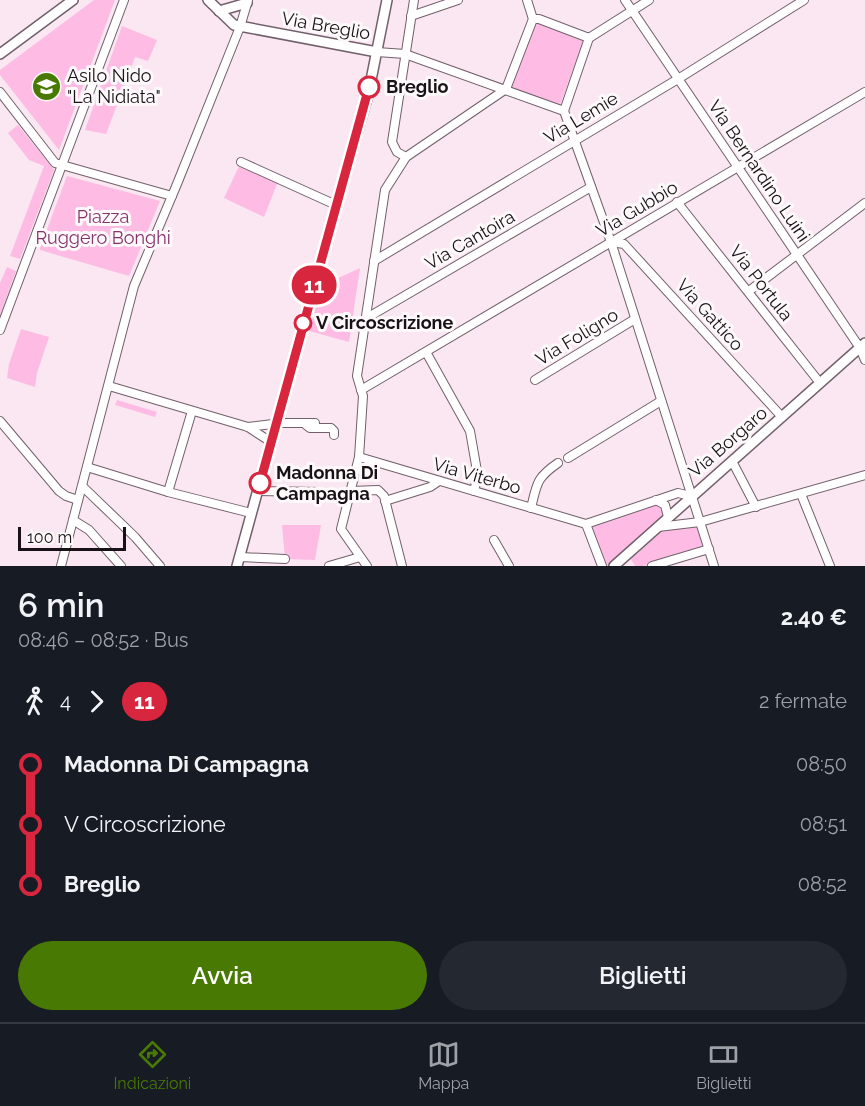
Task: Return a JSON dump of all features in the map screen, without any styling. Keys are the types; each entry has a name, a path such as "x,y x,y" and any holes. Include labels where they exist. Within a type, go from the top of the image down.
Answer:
{"street":[{"path":"0,54 73,0"},
{"path":"0,330 124,0"},
{"name":"Via Breglio","path":"208,0 234,25 240,27 377,52"},
{"path":"285,559 238,561 368,95 387,0"},
{"path":"406,157 397,152 392,142 414,0"},
{"path":"411,15 458,0"},
{"path":"367,566 341,529 359,457 363,396 357,376 385,190 406,157 506,89 533,20 527,0"},
{"name":"Via Bernardino Luini","path":"625,0 862,346 865,360"},
{"path":"377,52 405,54 564,111 589,38 649,0"},
{"name":"Via Lemie","path":"374,261 678,79 804,0"},
{"path":"219,10 247,2"},
{"path":"61,566 134,286 240,27 247,2"},
{"path":"533,20 540,19 589,38"},
{"path":"0,92 55,163 172,196"},
{"name":"Via Gubbio","path":"361,390 865,92"},
{"name":"Via Foligno","path":"564,111 611,242 714,566"},
{"path":"242,162 336,205"},
{"name":"Via Cantoira","path":"365,319 591,188"},
{"name":"Via Portula","path":"677,202 820,382"},
{"path":"748,291 865,203"},
{"name":"Via Gattico","path":"611,242 624,244 782,417"},
{"name":"Via Foligno","path":"535,380 635,319"},
{"name":"Via Borgaro","path":"614,566 862,346"},
{"path":"426,352 470,431 477,471 474,491"},
{"path":"109,386 248,427 271,442"},
{"path":"568,458 661,401"},
{"path":"168,492 192,411"},
{"path":"0,420 58,491 78,500"},
{"path":"302,423 310,428 331,428 334,435"},
{"path":"248,427 315,423"},
{"name":"Via Viterbo","path":"359,457 586,524"},
{"path":"732,460 756,507"},
{"path":"531,508 540,477 558,463"},
{"path":"87,467 168,492 251,513"},
{"path":"657,527 700,522 865,475"},
{"path":"385,501 430,487 439,481"},
{"path":"82,486 135,537 160,566"},
{"path":"351,490 378,490 384,496 402,566"},
{"path":"258,491 320,492"},
{"path":"602,566 586,524 678,493 691,496"},
{"path":"801,494 830,566"},
{"path":"656,500 665,505 668,517"},
{"path":"73,520 89,530 121,566"},
{"path":"494,540 509,566"},
{"path":"651,566 709,549"},
{"path":"329,566 360,557"}],"green space":[{"name":"Asilo Nido \"La Nidiata\"","path":"94,0 115,0 59,150 0,75 0,70"},
{"path":"534,19 584,39 560,105 511,87"},
{"path":"122,26 157,40 148,61 135,57 106,134 85,130"},
{"path":"18,125 54,170 20,259 10,256 44,166 29,160 8,133"},
{"path":"241,162 279,179 264,217 224,198"},
{"name":"Piazza Ruggero Bonghi","path":"67,176 160,201 129,276 40,250"},
{"path":"7,267 16,271 0,315 0,283"},
{"path":"360,268 349,342 309,331 321,286"},
{"path":"21,329 49,337 37,373 35,387 7,378 9,364"},
{"path":"117,400 157,412 155,417 115,405"},
{"path":"655,502 663,509 663,518 612,566 604,566 589,525"},
{"path":"282,525 321,525 315,560 285,559"},
{"path":"698,525 706,548 644,566 635,566 631,559 665,529"}],"bus line":[{"name":"11","path":"260,483 369,87"}],"place":[{"name":"Asilo Nido \"La Nidiata\"","path":"46,86"},
{"name":"Breglio","path":"369,87"},
{"name":"V Circoscrizione","path":"303,323"},
{"name":"Madonna Di Campagna","path":"260,483"}]}
